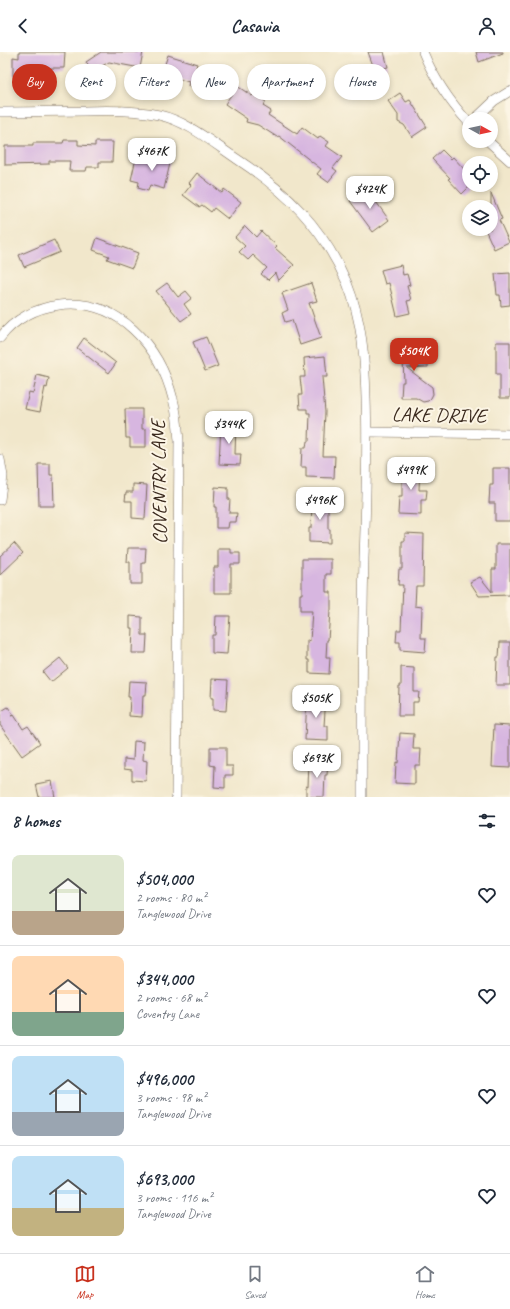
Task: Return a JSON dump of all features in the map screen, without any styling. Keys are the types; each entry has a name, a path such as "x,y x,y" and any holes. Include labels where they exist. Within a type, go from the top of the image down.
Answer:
{"street":[{"path":"423,52 441,87 462,115"},
{"path":"482,112 494,101 510,91"},
{"path":"0,112 121,110 160,115 194,130 252,169 279,190 297,207 324,239 338,265 353,298 365,359 368,432 364,566 362,797"},
{"path":"496,148 510,161"},
{"name":"COVENTRY LANE","path":"0,338 13,325 34,312 44,308 65,304 88,305 106,311 121,319 140,334 158,361 167,380 177,414 179,441 176,797"},
{"name":"LAKE DRIVE","path":"368,432 510,434"},
{"path":"0,458 4,476 0,500"}],"building":[{"path":"19,52 65,52 64,68 57,68 57,64 13,64 13,57 19,58"},
{"path":"101,52 143,52 141,64 124,65 109,62 106,64 87,64 86,62"},
{"path":"368,52 384,52 387,64 372,64"},
{"path":"476,52 503,52 503,53 479,62"},
{"path":"168,55 197,64 191,64 191,87 188,86 189,82 183,80 183,64 165,64"},
{"path":"239,87 247,93 247,100 263,100 266,102 263,106 271,111 268,115 297,134 302,127 318,139 320,136 329,142 326,146 342,157 333,168 337,171 328,182 317,174 321,169 279,136 277,137 258,125 246,122 247,119 225,104 228,100 239,100"},
{"path":"400,93 406,102 410,100 427,127 412,137 404,125 398,122 398,115 388,101"},
{"path":"64,140 78,140 78,145 95,146 95,142 113,142 112,162 99,162 99,167 87,167 86,171 69,171 70,161 49,161 49,164 5,165 5,146 33,146 33,143 63,143"},
{"path":"442,150 451,159 453,157 462,167 462,192 464,192 462,194 448,179 450,178 432,159"},
{"path":"159,152 172,155 164,189 150,185 148,191 138,188 139,182 131,180 136,158 156,163"},
{"path":"197,173 222,193 224,189 241,202 228,219 214,208 211,212 202,205 199,207 183,195 191,185 189,183"},
{"path":"367,189 389,220 373,232 350,201"},
{"path":"491,193 494,200 491,200"},
{"path":"498,210 502,219 499,220 509,242 494,249 488,236 498,236"},
{"path":"245,226 256,237 261,231 277,246 275,248 294,265 278,281 275,273 268,280 261,274 267,268 253,255 248,260 239,252 245,246 235,237"},
{"path":"97,238 138,253 132,268 107,259 109,256 93,250"},
{"path":"54,240 60,252 24,267 19,255"},
{"path":"401,265 403,275 407,274 410,285 407,286 411,300 407,301 410,313 397,316 389,283 385,284 381,270"},
{"path":"510,273 510,305 501,306 500,295 497,295 495,274"},
{"path":"167,283 178,297 186,291 192,298 184,304 191,314 181,321 156,291"},
{"path":"311,283 317,301 309,303 321,338 300,345 292,320 285,322 282,313 288,310 282,293"},
{"path":"206,337 218,366 205,371 193,342"},
{"path":"84,338 116,363 109,373 77,348"},
{"path":"421,341 421,356 428,356 428,367 407,368 432,387 433,394 431,398 428,401 423,402 416,398 401,398 402,382 404,382 403,360 399,360 398,342"},
{"path":"496,342 510,342 510,398 500,398 500,374 496,374"},
{"path":"325,356 327,377 322,377 325,412 323,456 335,456 334,478 306,477 306,467 301,467 302,448 306,448 307,441 309,441 310,413 307,413 307,409 300,409 299,395 302,395 300,377 305,377 304,358"},
{"path":"37,375 49,378 47,388 45,387 40,412 25,409 29,392 33,393"},
{"path":"125,409 142,409 142,429 146,429 146,447 130,447 130,438 126,438"},
{"path":"221,423 236,424 235,454 241,454 240,465 219,464"},
{"path":"38,464 50,464 50,475 53,475 54,506 39,506"},
{"path":"400,466 420,466 419,490 427,490 426,500 421,500 421,515 398,514 399,497 402,497"},
{"path":"493,468 510,468 510,521 495,521 495,503 489,503 490,485 493,485"},
{"path":"133,484 147,485 145,519 132,518 132,501 125,501 126,492 133,492"},
{"path":"215,487 228,488 228,499 230,499 229,513 237,513 236,522 229,522 228,528 216,528 216,507 214,507"},
{"path":"318,495 331,495 330,508 328,508 330,543 309,542 312,503 317,503"},
{"path":"405,533 424,534 423,586 416,586 415,606 422,607 421,638 426,638 425,652 400,650 400,642 396,642 397,630 401,630 403,585 398,585 399,569 402,569 402,541 405,541"},
{"path":"14,543 23,553 0,575 0,556"},
{"path":"496,544 510,544 510,595 479,596 470,582 480,577 492,592 492,569 496,569"},
{"path":"128,548 146,548 145,563 142,563 142,584 130,584 130,562 127,562"},
{"path":"218,549 231,549 231,553 240,553 240,564 231,564 231,593 214,593 214,567 218,567"},
{"path":"302,559 331,559 331,574 326,574 326,592 331,592 331,611 326,657 330,657 329,674 309,673 309,660 307,660 307,640 310,641 312,611 300,611 300,594 302,594"},
{"path":"130,616 142,617 142,635 147,635 146,653 132,653 133,628 130,628"},
{"path":"216,616 230,616 227,654 212,653 212,635 215,635"},
{"path":"500,642 510,642 510,685 496,685 497,657 499,657"},
{"path":"60,658 68,668 51,682 43,672"},
{"path":"401,667 414,668 414,692 419,692 418,702 413,702 413,716 398,716"},
{"path":"212,679 228,680 226,711 213,710 213,698 211,698"},
{"path":"129,681 147,682 146,695 143,695 142,717 129,716"},
{"path":"307,695 326,696 324,726 328,726 328,741 305,740"},
{"path":"8,707 13,714 11,716 14,715 23,729 28,726 40,743 22,756 0,725 0,712"},
{"path":"494,725 510,726 510,768 492,767"},
{"path":"400,733 414,734 413,749 421,749 420,765 415,765 415,784 395,783"},
{"path":"134,741 144,742 143,760 147,761 146,781 132,780 132,770 124,769 124,759 133,760"},
{"path":"210,747 226,747 226,766 233,766 233,775 225,775 225,788 214,787 215,766 210,765"},
{"path":"309,761 328,761 327,775 325,775 324,797 306,797"},
{"path":"52,781 55,797 39,797 36,784"}]}
